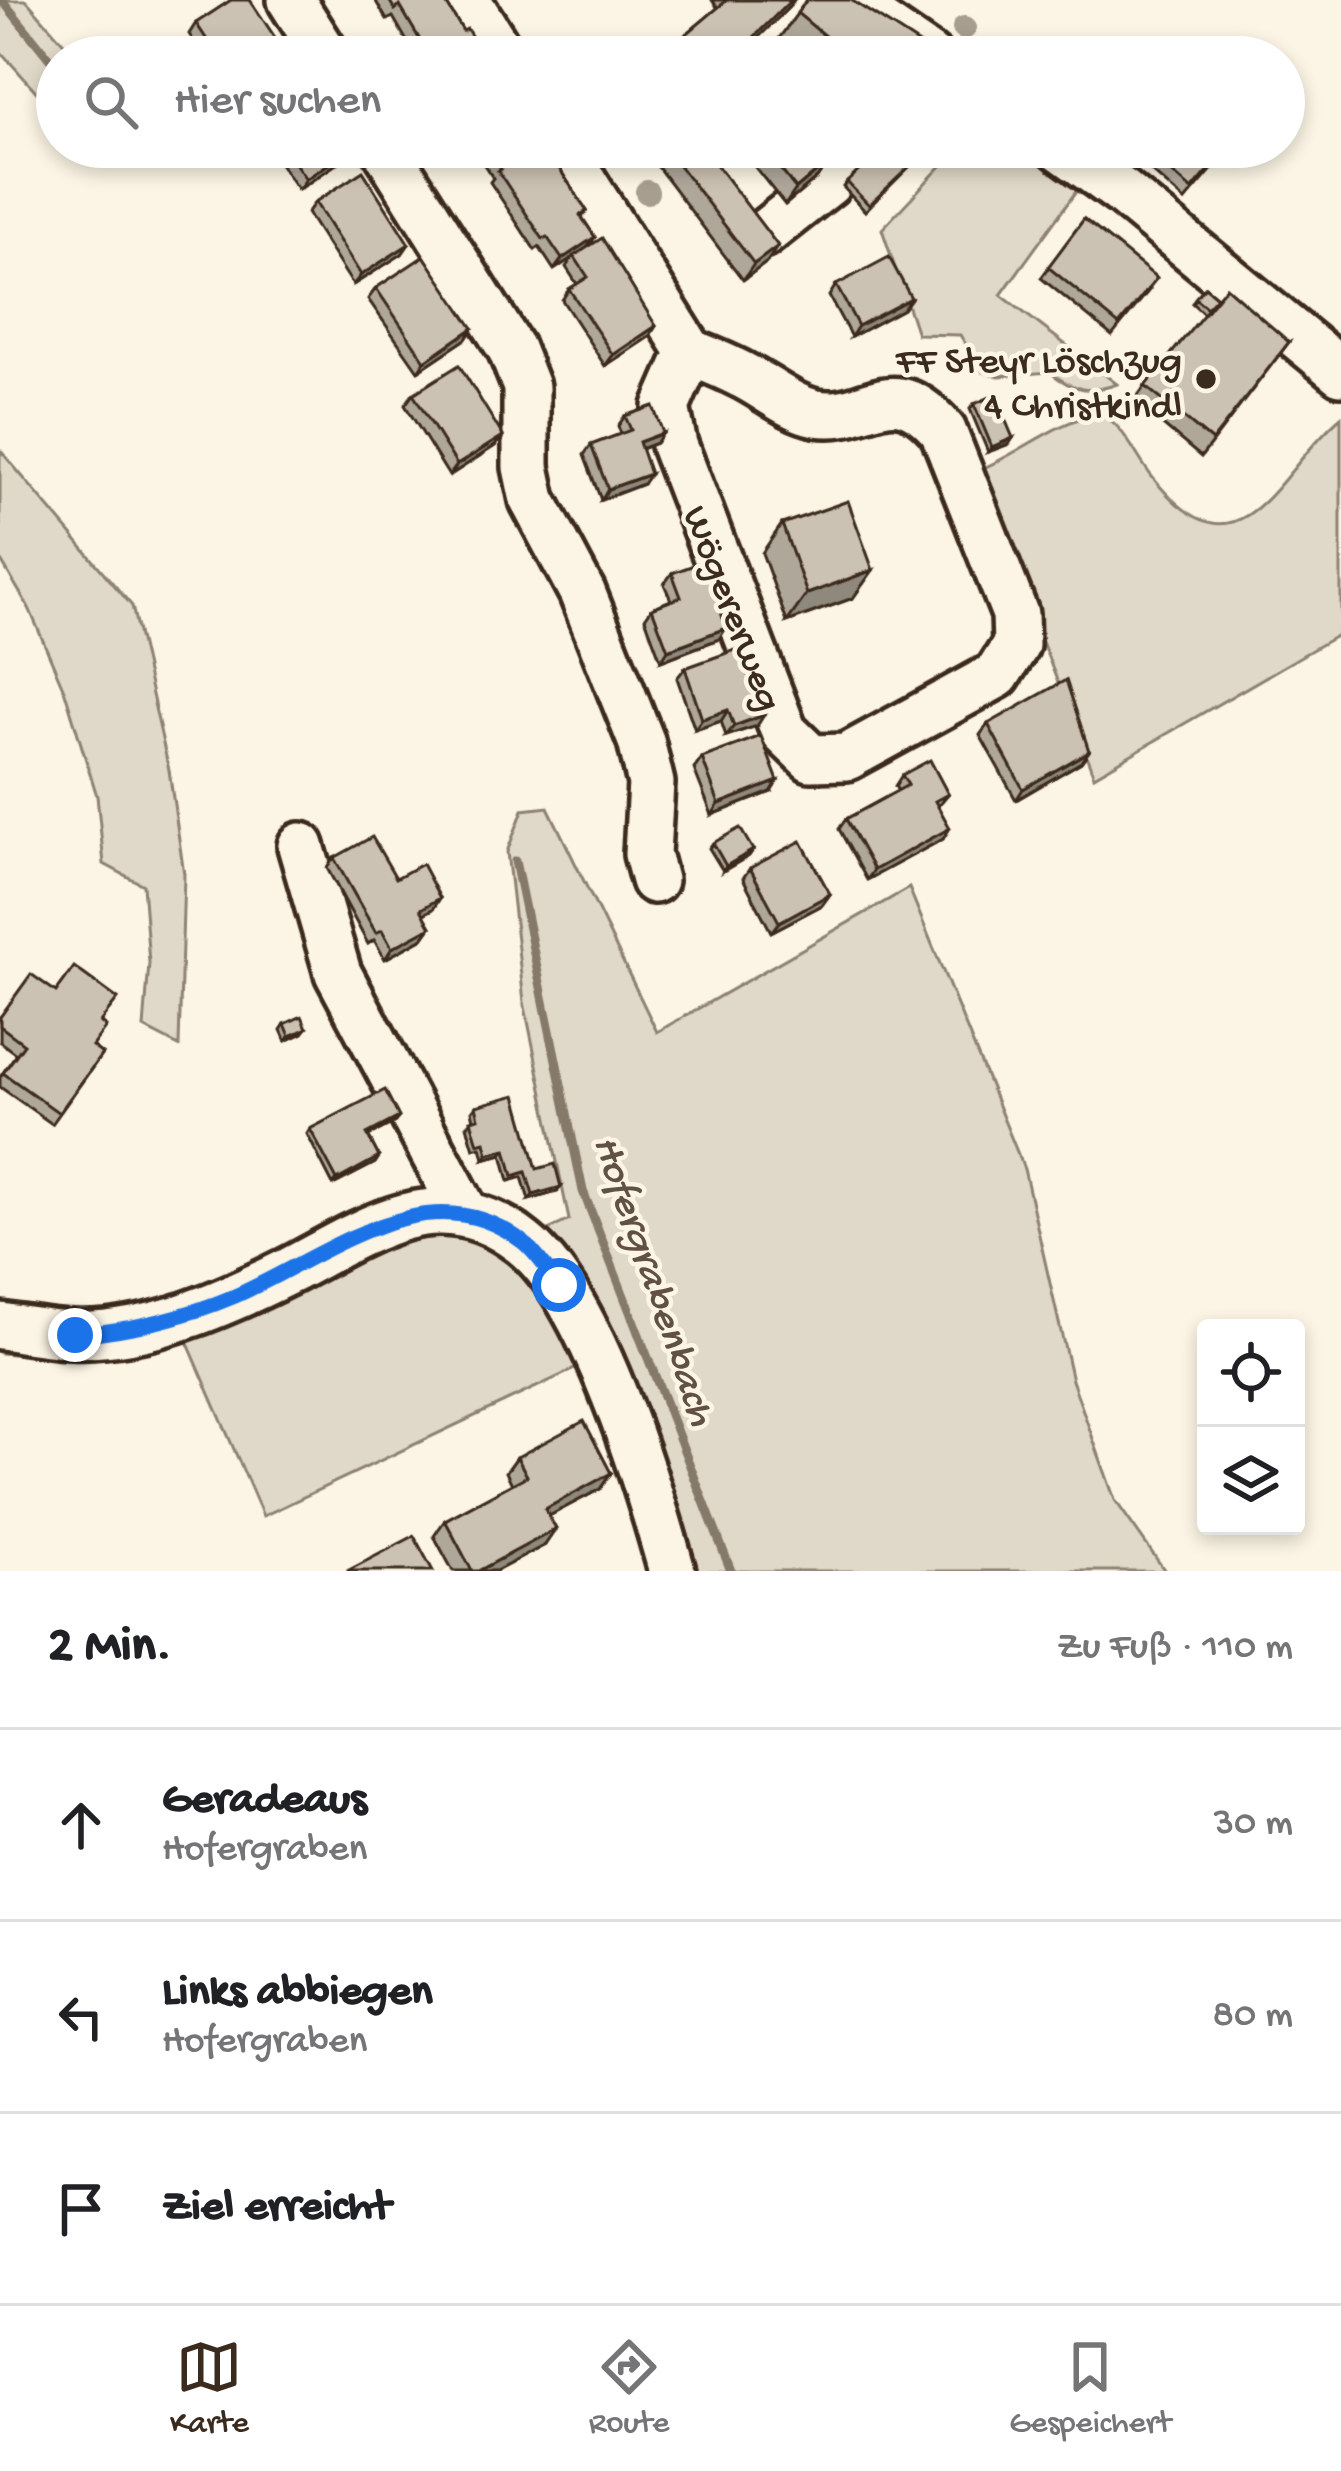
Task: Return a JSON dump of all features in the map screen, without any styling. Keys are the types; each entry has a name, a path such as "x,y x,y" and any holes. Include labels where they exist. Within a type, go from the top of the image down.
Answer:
{"street":[{"path":"292,0 314,36"},
{"path":"466,0 489,36"},
{"path":"845,0 898,36"},
{"path":"397,168 511,349 526,387 526,467 533,500 582,592 641,741 650,783 647,854 654,880"},
{"path":"575,168 690,352"},
{"path":"762,236 811,198 840,168"},
{"path":"1089,168 1341,372"},
{"name":"Wögererweg","path":"690,352 808,411 830,415 870,402 898,400 924,408 943,430 1015,614 1016,645 997,675 847,757 811,758 784,732 674,445 666,407 690,352"},
{"path":"301,846 338,973 466,1214"},
{"path":"0,1326 75,1335 148,1326 233,1297 404,1216 437,1211 492,1222 526,1245 559,1285 585,1331 618,1410 672,1571"}],"shaded area":[{"path":"0,0 26,0 58,36 36,36 36,91 0,51"},
{"path":"939,168 1063,168 1083,182 1001,295 1117,384 1090,390 1074,387 1050,372 999,376 983,372 960,335 917,334 882,229"},
{"path":"1101,413 1117,426 1153,478 1184,509 1211,523 1234,522 1256,509 1341,417 1341,633 1094,776 976,471 1068,423"},
{"path":"0,450 132,606 169,770 184,874 179,1046 144,1028 149,963 143,885 104,864 97,796 65,692 29,608 0,559"},
{"path":"548,807 657,1032 909,888 1024,1169 1072,1380 1115,1500 1165,1571 687,1571 540,1234 569,1220 524,1002 507,852 523,810"},
{"path":"431,1225 512,1247 585,1364 263,1516 186,1339 93,1354 0,1353 0,1341 61,1349"}],"building":[{"path":"231,0 250,0 274,36 204,36 196,23"},
{"path":"389,0 444,0 471,36 418,36 400,6 395,10"},
{"path":"727,0 791,0 755,36 684,36"},
{"path":"807,0 851,0 907,36 825,36 797,13"},
{"path":"298,168 322,168 306,179"},
{"path":"559,168 587,211 580,215 595,237 562,259 547,237 543,239 498,171"},
{"path":"681,168 719,168 778,246 754,264"},
{"path":"780,168 821,168 796,189"},
{"path":"862,168 908,168 869,205 847,182"},
{"path":"1167,168 1211,168 1192,190"},
{"path":"363,171 409,244 361,275 315,202"},
{"path":"1084,219 1157,278 1119,325 1048,267"},
{"path":"602,238 656,326 613,355 569,289 588,277 574,256"},
{"path":"424,256 473,328 425,361 376,288"},
{"path":"889,257 911,298 858,326 836,285"},
{"path":"1205,287 1217,297 1207,308 1195,298"},
{"name":"FF Steyr Löschzug 4 Christkindl","path":"1226,287 1289,342 1212,441 1145,386"},
{"path":"459,365 503,436 457,465 413,394"},
{"path":"995,395 1013,438 992,447 974,404"},
{"path":"653,406 663,433 639,442 650,474 608,489 591,445 631,430 625,416"},
{"path":"848,501 873,570 807,594 782,524"},
{"path":"705,561 726,628 668,650 652,608 681,597 672,573"},
{"path":"738,649 764,715 734,726 728,710 702,719 685,668"},
{"path":"1066,680 1089,751 1023,789 988,724"},
{"path":"761,736 778,781 719,804 702,758"},
{"path":"930,760 948,794 935,801 950,828 874,870 846,819 908,785 902,775"},
{"path":"740,828 753,850 726,866 713,843"},
{"path":"372,837 396,878 422,864 440,898 421,909 431,927 392,948 382,930 376,933 334,858"},
{"path":"801,841 830,894 779,922 750,868"},
{"path":"74,967 118,999 100,1022 106,1027 92,1046 102,1054 59,1113 3,1073 24,1044 0,1026 0,1017 31,974 56,992"},
{"path":"302,1016 307,1028 290,1036 285,1024"},
{"path":"385,1090 399,1117 367,1134 379,1157 337,1180 310,1129"},
{"path":"516,1095 537,1169 555,1164 561,1187 533,1195 526,1172 513,1176 506,1149 488,1154 485,1142 478,1144 471,1120 479,1118 476,1106"},
{"path":"584,1421 611,1473 545,1509 556,1529 472,1571 445,1520 527,1476 517,1457"},
{"path":"414,1536 433,1571 347,1571"}],"waterway":[{"name":"Hofergrabenbach","path":"2,0 36,42"},
{"name":"Hofergrabenbach","path":"515,861 583,1191 731,1571"}],"place":[{"name":"FF Steyr Löschzug 4 Christkindl","path":"1206,379"}],"route":[{"path":"75,1335 131,1330 180,1317 233,1297 364,1232 404,1216 437,1211 492,1222 526,1245 559,1285"}]}
